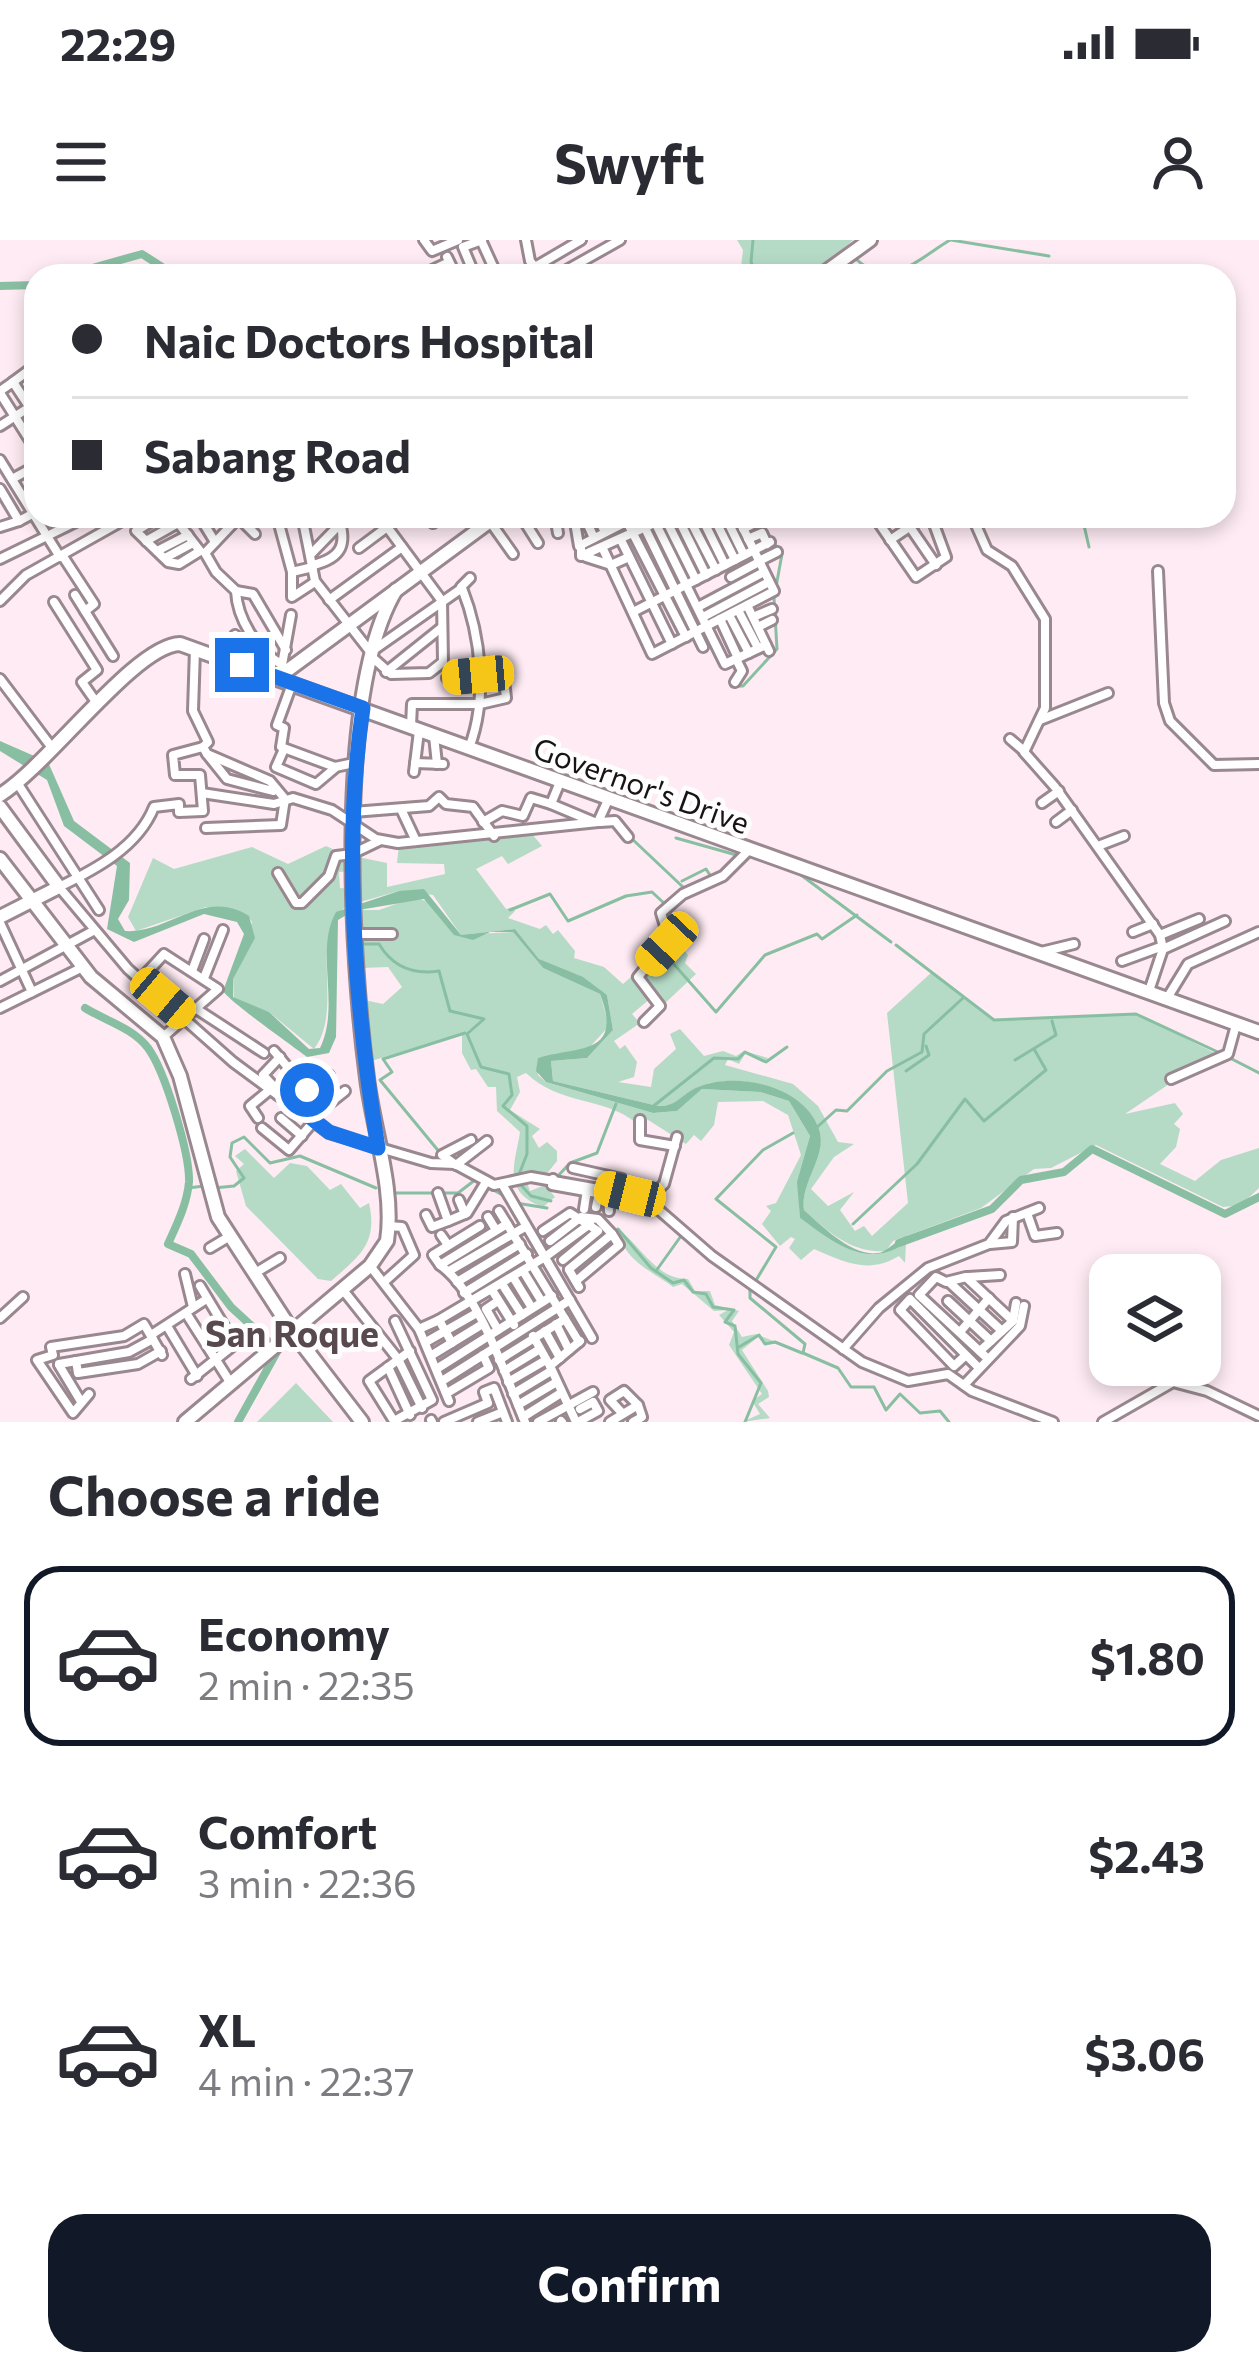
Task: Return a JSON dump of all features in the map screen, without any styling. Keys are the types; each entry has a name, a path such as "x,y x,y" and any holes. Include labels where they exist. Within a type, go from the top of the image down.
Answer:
{"main road":[{"path":"837,264 870,240"},
{"path":"0,795 33,772 160,648 180,644 266,674 286,673 478,528"},
{"path":"185,1422 370,1265 385,1246 388,1226 366,1076 352,818 354,763 373,655 383,613 396,590"},
{"name":"Governor's Drive","path":"286,673 469,748 1259,1032"},
{"path":"359,733 368,720 384,716"},
{"path":"0,808 59,887 0,920"},
{"path":"0,859 66,949 163,1037 182,1080 210,1188 230,1237 292,1331 362,1422"}],"street":[{"path":"424,240 432,251 481,240"},
{"path":"549,264 581,240"},
{"path":"577,264 620,240"},
{"path":"24,374 0,392 24,430"},
{"path":"13,382 24,395"},
{"path":"0,426 24,411"},
{"path":"0,460 23,495"},
{"path":"12,479 24,472"},
{"path":"0,489 20,520"},
{"path":"1,530 24,518"},
{"path":"43,528 94,604 85,611"},
{"path":"0,559 65,528"},
{"path":"75,528 84,543"},
{"path":"0,601 22,578 110,528"},
{"path":"140,528 136,531 161,555 179,564 197,545"},
{"path":"146,541 164,528"},
{"path":"183,528 236,591 253,594 286,650"},
{"path":"206,528 215,542"},
{"path":"161,555 215,542 230,528"},
{"path":"249,528 255,534"},
{"path":"280,528 292,572 293,597 315,581"},
{"path":"305,528 315,581 386,672 428,674 443,662 442,601 388,528"},
{"path":"312,562 334,528"},
{"path":"292,572 312,562 333,560 341,550 340,528"},
{"path":"359,548 386,528"},
{"path":"497,528 513,554"},
{"path":"528,528 538,543"},
{"path":"557,528 558,533"},
{"path":"576,528 584,557"},
{"path":"577,533 587,528"},
{"path":"589,528 594,538"},
{"path":"602,528 604,532"},
{"path":"579,546 614,528"},
{"path":"630,528 686,637"},
{"path":"642,528 633,534 627,553 667,634"},
{"path":"653,528 703,647"},
{"path":"655,528 691,583"},
{"path":"674,528 702,617 735,682 772,620"},
{"path":"685,528 730,562 763,569"},
{"path":"699,528 730,562"},
{"path":"709,528 730,562"},
{"path":"717,528 730,562"},
{"path":"726,528 730,562"},
{"path":"744,528 748,539"},
{"path":"883,528 914,577 946,557 933,528"},
{"path":"890,540 908,528"},
{"path":"911,528 936,566"},
{"path":"977,528 987,550 1012,566 1045,620 1048,686 1039,721 1024,751"},
{"path":"633,612 769,543 762,533 748,539 730,562"},
{"path":"329,600 402,547"},
{"path":"645,639 696,632 702,617 778,552"},
{"path":"584,557 609,561 627,553"},
{"path":"584,557 609,561 627,553"},
{"path":"609,561 652,654 667,634"},
{"path":"731,577 763,569"},
{"path":"702,617 734,612 774,591 763,569"},
{"path":"1157,571 1163,703 1170,721 1214,765 1259,764"},
{"path":"373,655 470,578"},
{"path":"621,587 640,578"},
{"path":"460,587 471,612 480,704 469,748"},
{"path":"236,591 237,608 266,656 286,673"},
{"path":"628,600 646,591"},
{"path":"75,595 113,656"},
{"path":"54,602 97,670 82,682 98,705"},
{"path":"734,612 752,617 772,609"},
{"path":"734,612 761,662"},
{"path":"734,612 753,649"},
{"path":"639,624 657,614"},
{"path":"292,616 277,725 284,728 284,748 276,767 316,784 336,767 354,763"},
{"path":"752,617 753,649"},
{"path":"386,672 442,627"},
{"path":"725,664 773,632"},
{"path":"235,635 244,651 242,665"},
{"path":"195,649 193,705 208,742 205,750"},
{"path":"434,735 440,764 414,767 412,704 480,704 508,694 503,670 447,678"},
{"path":"0,679 51,753"},
{"path":"1039,721 1108,693"},
{"path":"1010,739 1061,795 1153,924 1162,943 1148,995"},
{"path":"284,748 336,767"},
{"path":"274,1087 232,1062 141,979 93,931 59,887 110,860 148,821 154,807 179,804 179,812 202,811 200,776 176,776 173,755 205,750 270,781 285,799 352,818 380,840"},
{"path":"551,804 561,780"},
{"path":"18,784 100,910"},
{"path":"202,793 274,804 285,799"},
{"path":"1042,803 1061,795"},
{"path":"1053,808 1061,795"},
{"path":"352,818 428,806 439,797 446,804 469,804 494,836"},
{"path":"483,822 502,811 523,816 529,797 597,822"},
{"path":"597,822 609,797"},
{"path":"206,828 280,825 285,799"},
{"path":"400,809 416,841"},
{"path":"1056,822 1072,810"},
{"path":"278,872 296,903 302,903 329,877 338,854 354,854 380,840 494,836 615,821 628,837"},
{"path":"1098,846 1124,836"},
{"path":"644,1022 660,1006 638,977 669,939 661,913 683,894 723,876 750,849"},
{"path":"1162,943 1199,919"},
{"path":"0,920 32,992"},
{"path":"1122,962 1225,921"},
{"path":"1133,932 1153,924"},
{"path":"204,978 223,930"},
{"path":"0,981 93,931"},
{"path":"1169,1002 1204,956 1259,932"},
{"path":"358,934 392,934"},
{"path":"192,971 204,939"},
{"path":"1036,954 1074,944"},
{"path":"141,979 164,954 218,988 163,1037"},
{"path":"1,1005 83,967"},
{"path":"195,1008 273,1053 307,1090"},
{"path":"1171,1079 1228,1054 1237,1025"},
{"path":"273,1053 263,1075 331,1133 457,1165"},
{"path":"288,1068 250,1106 260,1123 289,1150 312,1120 345,1091"},
{"path":"291,1102 328,1075"},
{"path":"280,1118 302,1136"},
{"path":"640,1120 640,1140 676,1142 664,1184 649,1199"},
{"path":"471,1140 442,1155 485,1184 504,1190 622,1179"},
{"path":"457,1165 487,1141"},
{"path":"573,1168 608,1195 609,1211"},
{"path":"596,1183 649,1199 712,1256 889,1376 925,1382 945,1373 1053,1422"},
{"path":"596,1183 596,1207"},
{"path":"426,1342 545,1257 585,1216 596,1183"},
{"path":"426,1215 432,1227 453,1230 472,1221 485,1184"},
{"path":"504,1190 591,1335 513,1394"},
{"path":"438,1193 453,1230 448,1245 433,1255 464,1293 500,1360 524,1420 561,1393"},
{"path":"459,1200 486,1236"},
{"path":"989,1244 1013,1217 1039,1208"},
{"path":"499,1211 559,1307 569,1350"},
{"path":"559,1213 585,1216 598,1219 619,1245 577,1284 541,1227 559,1213"},
{"path":"1027,1213 1035,1236 1057,1233"},
{"path":"566,1264 598,1232 585,1216"},
{"path":"488,1217 496,1230"},
{"path":"843,1348 879,1308 928,1268 989,1244 1012,1241 1013,1217"},
{"path":"453,1230 472,1221"},
{"path":"440,1265 507,1223"},
{"path":"384,1282 414,1256 402,1227 388,1226"},
{"path":"449,1271 525,1227"},
{"path":"566,1264 612,1234"},
{"path":"441,1235 448,1245"},
{"path":"210,1248 230,1237"},
{"path":"457,1282 520,1244"},
{"path":"464,1293 526,1255"},
{"path":"254,1274 280,1258"},
{"path":"370,1265 426,1342 457,1420"},
{"path":"523,1271 542,1302"},
{"path":"185,1274 189,1310 231,1381"},
{"path":"948,1282 1000,1275"},
{"path":"513,1277 532,1308"},
{"path":"984,1355 919,1294 936,1277 948,1282 1002,1331"},
{"path":"966,1277 1013,1321"},
{"path":"502,1284 522,1315"},
{"path":"166,1326 194,1377 218,1365 235,1345 200,1286"},
{"path":"342,1289 398,1360 422,1408"},
{"path":"938,1312 958,1290"},
{"path":"492,1291 512,1322 534,1338 555,1383 576,1410"},
{"path":"438,1368 552,1295"},
{"path":"0,1318 23,1297"},
{"path":"960,1332 989,1298"},
{"path":"966,1355 954,1366 900,1310 910,1299 966,1355 978,1367"},
{"path":"59,1364 117,1354 152,1337 205,1300"},
{"path":"442,1381 570,1300"},
{"path":"498,1301 484,1306 498,1330"},
{"path":"948,1301 991,1341"},
{"path":"964,1385 991,1341 1013,1321 1020,1305 1020,1326 984,1355"},
{"path":"419,1330 472,1309"},
{"path":"492,1320 506,1311"},
{"path":"437,1321 452,1343"},
{"path":"395,1322 410,1351 432,1400 394,1421 369,1381 410,1351"},
{"path":"561,1322 579,1342"},
{"path":"500,1360 561,1322"},
{"path":"53,1355 37,1360 74,1413 85,1397 51,1347 114,1337 144,1324 162,1353 120,1368 78,1373 76,1361"},
{"path":"924,1335 935,1324"},
{"path":"432,1355 481,1325"},
{"path":"545,1331 560,1358"},
{"path":"114,1337 120,1368"},
{"path":"504,1371 540,1349"},
{"path":"484,1354 496,1381"},
{"path":"508,1382 549,1366"},
{"path":"388,1367 410,1414"},
{"path":"449,1400 473,1394 479,1374 489,1368"},
{"path":"479,1374 484,1384"},
{"path":"1103,1422 1173,1382 1207,1390 1259,1416"},
{"path":"518,1405 555,1383"},
{"path":"473,1394 488,1403 484,1392 494,1388 505,1417 478,1422"},
{"path":"623,1414 610,1400 624,1391 638,1405"},
{"path":"462,1399 473,1394"},
{"path":"538,1422 576,1410 598,1411 594,1398 576,1410 561,1422"},
{"path":"457,1420 462,1399"},
{"path":"610,1422 638,1405"},
{"path":"636,1421 638,1405"},
{"path":"443,1419 457,1420"}],"shaded area":[{"path":"737,240 853,240 827,264 741,264 743,250"},
{"path":"0,741 48,762 74,821 130,863 129,900 118,919 125,931 217,907 249,916 255,938 233,979 233,997 269,1012 309,1049 320,1048 326,1031 327,944 336,912 399,891 424,889 461,935 515,929 539,959 583,977 607,995 613,1030 587,1058 551,1061 553,1081 658,1106 714,1082 749,1082 784,1093 811,1114 821,1139 804,1210 861,1251 882,1252 906,1236 906,1243 892,1251 864,1254 838,1244 800,1218 797,1182 810,1136 789,1101 760,1092 702,1089 677,1111 653,1113 546,1082 536,1071 538,1058 582,1049 601,1038 606,1014 600,994 543,968 513,932 490,932 473,940 454,935 424,899 353,911 338,920 336,1037 329,1053 307,1057 223,991 244,934 237,922 204,914 134,942 107,929 117,866 64,826 47,780 0,751"},
{"path":"532,834 542,846 508,864 502,856 476,869 506,909 513,907 508,918 540,929 546,925 553,934 558,930 575,951 574,958 604,967 623,984 632,976 651,998 632,1014 640,1023 614,1041 620,1049 625,1045 637,1062 634,1077 618,1082 651,1087 654,1069 676,1049 670,1034 680,1029 704,1056 723,1051 736,1056 744,1051 768,1058 764,1063 745,1054 739,1064 728,1059 725,1065 793,1084 818,1106 838,1142 854,1144 834,1157 811,1189 828,1206 854,1192 840,1210 855,1231 864,1226 872,1236 908,1203 887,1013 932,972 994,1020 1136,1014 1223,1057 1197,1065 1125,1114 1175,1103 1183,1114 1174,1124 1180,1129 1176,1147 1160,1164 1195,1181 1221,1160 1259,1148 1259,1188 1241,1205 1223,1207 1096,1145 1051,1168 1034,1169 981,1208 893,1241 886,1251 851,1245 804,1210 820,1138 811,1114 799,1102 768,1086 731,1081 698,1087 670,1105 658,1106 553,1081 551,1061 587,1058 613,1030 607,995 539,959 515,929 461,935 433,895 399,891 360,902 358,857 387,863 387,887 445,874 444,864 397,863 399,844"},
{"path":"326,846 339,852 333,859 347,862 351,871 339,872 340,888 351,889 351,903 337,916 330,932 327,1013 314,1049 269,1012 234,1002 233,979 252,922 248,916 206,907 136,931 128,917 153,858 174,869 252,847 288,864"},
{"path":"413,898 431,902 455,935 513,932 543,968 600,994 609,1026 588,1049 538,1058 538,1075 546,1082 653,1113 677,1111 702,1089 760,1092 789,1101 810,1136 798,1181 800,1218 838,1244 864,1254 891,1251 906,1243 905,1263 899,1256 857,1265 814,1249 801,1260 789,1248 795,1239 780,1246 762,1224 771,1211 766,1206 776,1203 801,1155 788,1115 763,1101 718,1102 714,1125 701,1141 694,1135 686,1144 645,1118 635,1122 610,1108 553,1091 526,1073 517,1077 520,1092 510,1110 540,1129 532,1136 539,1148 547,1142 557,1151 557,1161 545,1176 525,1177 530,1191 545,1185 555,1197 543,1207 530,1201 514,1175 520,1132 497,1111 496,1087 488,1087 476,1069 471,1070 462,1053 462,1033 368,1062 364,1000 383,1004 402,987 388,967 362,968 360,910 379,910"},
{"path":"671,937 688,955 685,963 696,974 662,1006 640,975"},
{"path":"245,1149 274,1178 290,1163 307,1166 330,1190 341,1184 360,1208 369,1203 369,1239 331,1281 318,1279 246,1206 236,1171 244,1164 235,1156"},
{"path":"620,1231 658,1268 688,1279 695,1291 710,1291 715,1305 739,1311 732,1321 742,1337 756,1334 781,1344 764,1344 758,1337 742,1350 768,1391 769,1397 758,1404 770,1418 742,1422 760,1414 752,1401 762,1394 729,1345 734,1332 719,1315 728,1310 714,1311 682,1284 673,1287 641,1265 626,1250"},
{"path":"296,1383 333,1422 257,1422"}],"waterway":[{"path":"752,264 753,240"},
{"path":"912,264 950,240"},
{"path":"951,240 1049,256"},
{"path":"107,264 142,254 157,264"},
{"path":"853,256 862,264"},
{"path":"0,286 24,285"},
{"path":"731,686 743,686 777,649 774,598 782,554 764,528"},
{"path":"1085,528 1089,547"},
{"path":"630,837 684,888"},
{"path":"676,838 740,856"},
{"path":"682,881 706,869 712,878"},
{"path":"797,872 891,942"},
{"path":"510,910 550,894 568,921 626,896 652,892 666,905"},
{"path":"664,953 716,1012 765,955 817,934 822,939 857,915"},
{"path":"361,944 379,944 397,963 412,970 439,971 450,1011 484,1019 467,1034 481,1067 509,1074 512,1095 503,1106 527,1126 527,1154 518,1177"},
{"path":"896,945 994,1020 1136,1014 1220,1053"},
{"path":"815,1129 836,1110 847,1111 887,1071 922,1052 924,1034 963,998"},
{"path":"85,1008 142,1041 169,1093 189,1182 168,1244 191,1254 231,1307 278,1350 238,1422"},
{"path":"1015,1060 1056,1035 1052,1021"},
{"path":"441,1154 380,1080 392,1072 383,1059 465,1033"},
{"path":"906,1071 929,1055 926,1046"},
{"path":"651,1108 714,1058 738,1059 745,1052 766,1062 787,1047"},
{"path":"853,1224 917,1164 965,1099 984,1121 1046,1070 1034,1049"},
{"path":"1228,1057 1259,1073"},
{"path":"557,1177 570,1163 597,1153 616,1104"},
{"path":"755,1282 776,1247 716,1199 763,1150 793,1133"},
{"path":"214,1188 234,1186 244,1178 230,1157 232,1143 244,1137 270,1163 300,1156 376,1188"},
{"path":"899,1243 992,1209 1021,1180 1064,1172 1092,1149 1225,1214 1259,1197"},
{"path":"457,1168 473,1180"},
{"path":"443,1193 458,1193 475,1180 508,1198"},
{"path":"520,1184 531,1196 551,1201"},
{"path":"188,1188 204,1186"},
{"path":"395,1193 433,1193"},
{"path":"516,1203 547,1208"},
{"path":"618,1229 651,1268 673,1283 684,1280 693,1292 706,1294 713,1307 734,1310 725,1322 735,1326 738,1354 761,1383 745,1422"},
{"path":"656,1271 681,1236 687,1239"},
{"path":"750,1289 750,1298 805,1344 803,1353 838,1368 851,1387 874,1387 886,1410 900,1394 920,1413 940,1411 949,1422"},
{"path":"739,1347 759,1335 765,1344 775,1342 802,1353"}],"district":[{"name":"San Roque","path":"292,1332"}],"route":[{"path":"242,665 363,708 351,804 366,1076 378,1148 329,1132 291,1102 307,1090"}]}
